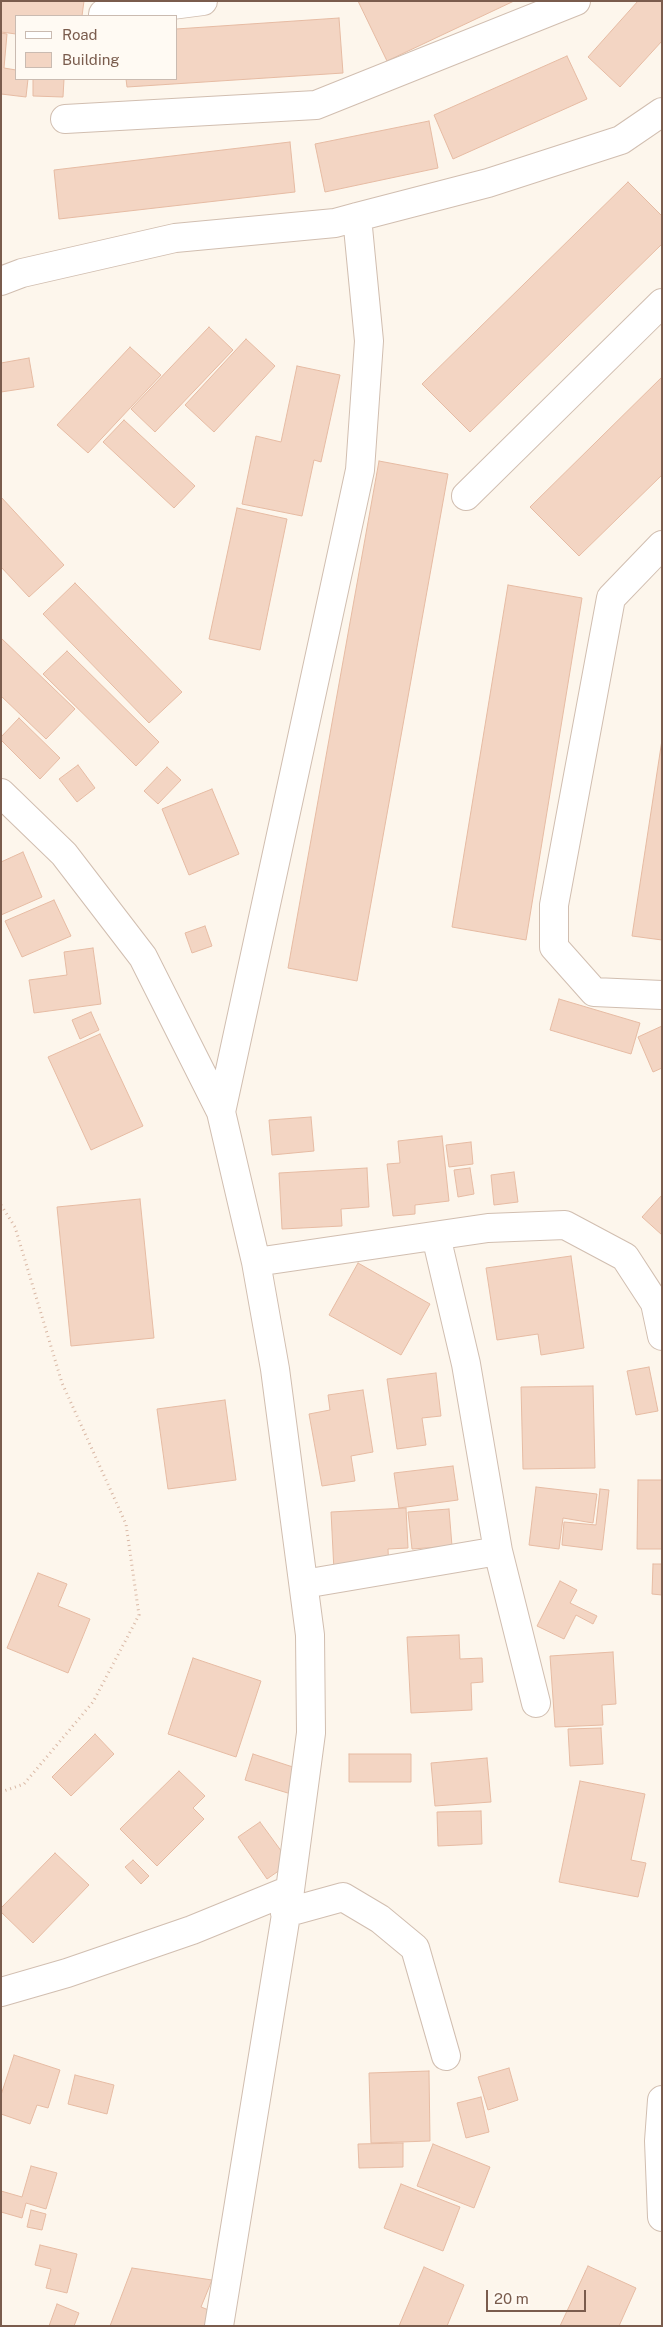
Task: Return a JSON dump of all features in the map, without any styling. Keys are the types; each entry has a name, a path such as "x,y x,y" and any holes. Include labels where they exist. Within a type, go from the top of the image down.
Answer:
{"street":[{"path":"103,14 203,1"},
{"path":"65,118 316,105 576,1"},
{"path":"1,281 22,273 175,238 335,223 488,183 621,140 662,112"},
{"path":"221,1112 360,470 369,341 357,217"},
{"path":"466,496 662,303"},
{"path":"662,545 611,598 554,905 554,947 594,992 662,994"},
{"path":"1,793 64,854 143,957 221,1112 256,1262 276,1369 310,1635 311,1733 287,1902 219,2326"},
{"path":"256,1262 488,1228 565,1225 626,1257 655,1303 662,1336"},
{"path":"436,1236 466,1364 498,1551 536,1703"},
{"path":"304,1584 498,1551"},
{"path":"1,1992 67,1974 192,1930 287,1902 343,1897 380,1919 416,1948 446,2056"},
{"path":"662,2100 659,2141 662,2217"}],"path":[{"path":"1,1205 15,1227 62,1383 126,1524 139,1615 93,1702 24,1784 1,1792"}],"building":[{"path":"1,1 84,1 82,15 15,15 15,34 1,32"},
{"path":"358,1 514,1 387,61"},
{"path":"638,1 662,1 662,41 620,87 588,57"},
{"path":"339,18 343,73 127,87 126,80 178,80 178,29"},
{"path":"1,33 7,34 4,68 15,70 15,80 28,80 26,97 1,94"},
{"path":"567,56 587,99 453,159 434,115"},
{"path":"33,80 64,80 63,97 33,96"},
{"path":"429,121 438,168 325,192 315,144"},
{"path":"290,142 295,192 59,219 54,170"},
{"path":"628,182 662,216 662,244 470,432 422,384"},
{"path":"209,327 233,350 155,432 131,409"},
{"path":"246,339 275,366 214,432 185,405"},
{"path":"130,347 161,375 88,453 57,425"},
{"path":"29,358 34,387 1,392 1,363"},
{"path":"297,366 340,375 321,462 314,460 302,516 242,504 256,436 281,442"},
{"path":"662,377 662,475 579,556 530,507"},
{"path":"124,420 195,486 174,508 103,442"},
{"path":"379,461 448,474 357,981 288,968"},
{"path":"1,497 64,565 29,597 1,567"},
{"path":"237,508 287,519 260,650 209,639"},
{"path":"75,583 182,692 149,723 43,614"},
{"path":"508,585 582,598 526,940 452,927"},
{"path":"1,638 75,709 46,739 1,696"},
{"path":"67,651 159,742 136,766 43,674"},
{"path":"19,718 60,758 40,779 1,740 1,737"},
{"path":"662,740 662,940 632,936"},
{"path":"78,765 95,788 77,802 59,779"},
{"path":"167,767 181,780 158,804 144,791"},
{"path":"212,789 239,854 189,875 162,809"},
{"path":"23,852 42,897 1,915 1,862"},
{"path":"54,900 71,936 22,957 5,921"},
{"path":"205,926 212,946 192,953 185,933"},
{"path":"93,948 101,1004 34,1013 29,980 67,975 64,952"},
{"path":"559,999 640,1023 631,1054 550,1030"},
{"path":"91,1012 99,1030 80,1039 72,1020"},
{"path":"662,1026 662,1068 653,1072 638,1037"},
{"path":"100,1034 143,1126 91,1150 48,1057"},
{"path":"311,1117 314,1151 272,1155 269,1120"},
{"path":"442,1136 449,1201 415,1205 415,1214 393,1216 387,1164 400,1163 398,1141"},
{"path":"471,1142 473,1164 449,1167 446,1145"},
{"path":"367,1168 369,1207 341,1209 342,1226 282,1229 279,1173"},
{"path":"470,1168 474,1194 458,1197 454,1170"},
{"path":"514,1172 518,1202 494,1205 491,1175"},
{"path":"662,1195 662,1235 642,1217"},
{"path":"140,1199 154,1338 71,1346 57,1207"},
{"path":"571,1256 584,1348 541,1355 538,1334 497,1340 486,1268"},
{"path":"358,1263 430,1304 401,1355 329,1315"},
{"path":"649,1367 658,1411 636,1415 627,1371"},
{"path":"436,1373 441,1416 422,1418 426,1445 397,1449 387,1379"},
{"path":"593,1386 595,1468 523,1469 521,1387"},
{"path":"363,1390 373,1452 351,1456 355,1481 322,1486 309,1414 330,1410 328,1395"},
{"path":"225,1400 236,1480 168,1489 157,1409"},
{"path":"453,1466 458,1500 399,1508 394,1473"},
{"path":"638,1480 662,1480 662,1549 637,1549"},
{"path":"536,1487 597,1494 593,1523 563,1518 559,1549 529,1545"},
{"path":"600,1489 609,1490 602,1550 562,1545 564,1522 596,1525"},
{"path":"406,1508 408,1548 388,1549 389,1569 334,1571 331,1512"},
{"path":"449,1509 452,1546 412,1549 408,1512"},
{"path":"653,1564 662,1564 662,1595 652,1594"},
{"path":"38,1573 67,1584 58,1606 90,1619 68,1673 7,1648"},
{"path":"560,1581 577,1590 570,1603 597,1616 593,1624 576,1615 564,1639 537,1626"},
{"path":"459,1635 460,1659 482,1658 483,1682 471,1683 472,1710 411,1713 407,1637"},
{"path":"613,1652 616,1704 602,1705 603,1725 555,1727 550,1656"},
{"path":"193,1658 261,1681 236,1757 168,1734"},
{"path":"601,1728 603,1764 570,1766 568,1729"},
{"path":"95,1734 114,1754 71,1796 52,1777"},
{"path":"253,1754 299,1769 291,1794 245,1780"},
{"path":"349,1754 411,1754 411,1782 349,1782"},
{"path":"487,1758 491,1802 435,1806 431,1763"},
{"path":"179,1771 205,1796 193,1808 204,1819 157,1866 120,1829"},
{"path":"580,1781 645,1794 631,1860 646,1863 638,1897 559,1882"},
{"path":"481,1811 482,1844 438,1846 437,1812"},
{"path":"260,1822 290,1863 267,1879 238,1837"},
{"path":"55,1853 89,1885 33,1943 1,1912 1,1908"},
{"path":"133,1860 149,1876 141,1884 125,1867"},
{"path":"14,2055 60,2070 48,2108 37,2105 30,2124 1,2114 1,2095"},
{"path":"509,2068 518,2100 488,2110 478,2077"},
{"path":"429,2071 430,2141 371,2143 369,2073"},
{"path":"75,2075 114,2085 107,2114 68,2104"},
{"path":"481,2097 489,2132 466,2138 457,2103"},
{"path":"403,2143 403,2167 359,2168 358,2144"},
{"path":"433,2144 490,2167 474,2208 417,2186"},
{"path":"31,2166 57,2173 46,2209 26,2203 22,2218 1,2212 1,2191 22,2197"},
{"path":"401,2184 460,2207 443,2251 384,2228"},
{"path":"31,2210 46,2214 42,2230 27,2227"},
{"path":"40,2245 77,2254 67,2293 46,2288 51,2269 35,2265"},
{"path":"588,2266 636,2288 619,2326 560,2326"},
{"path":"424,2267 464,2285 447,2326 399,2326"},
{"path":"132,2268 212,2280 201,2307 219,2314 214,2326 110,2326"},
{"path":"57,2304 79,2313 74,2326 49,2326"}]}
